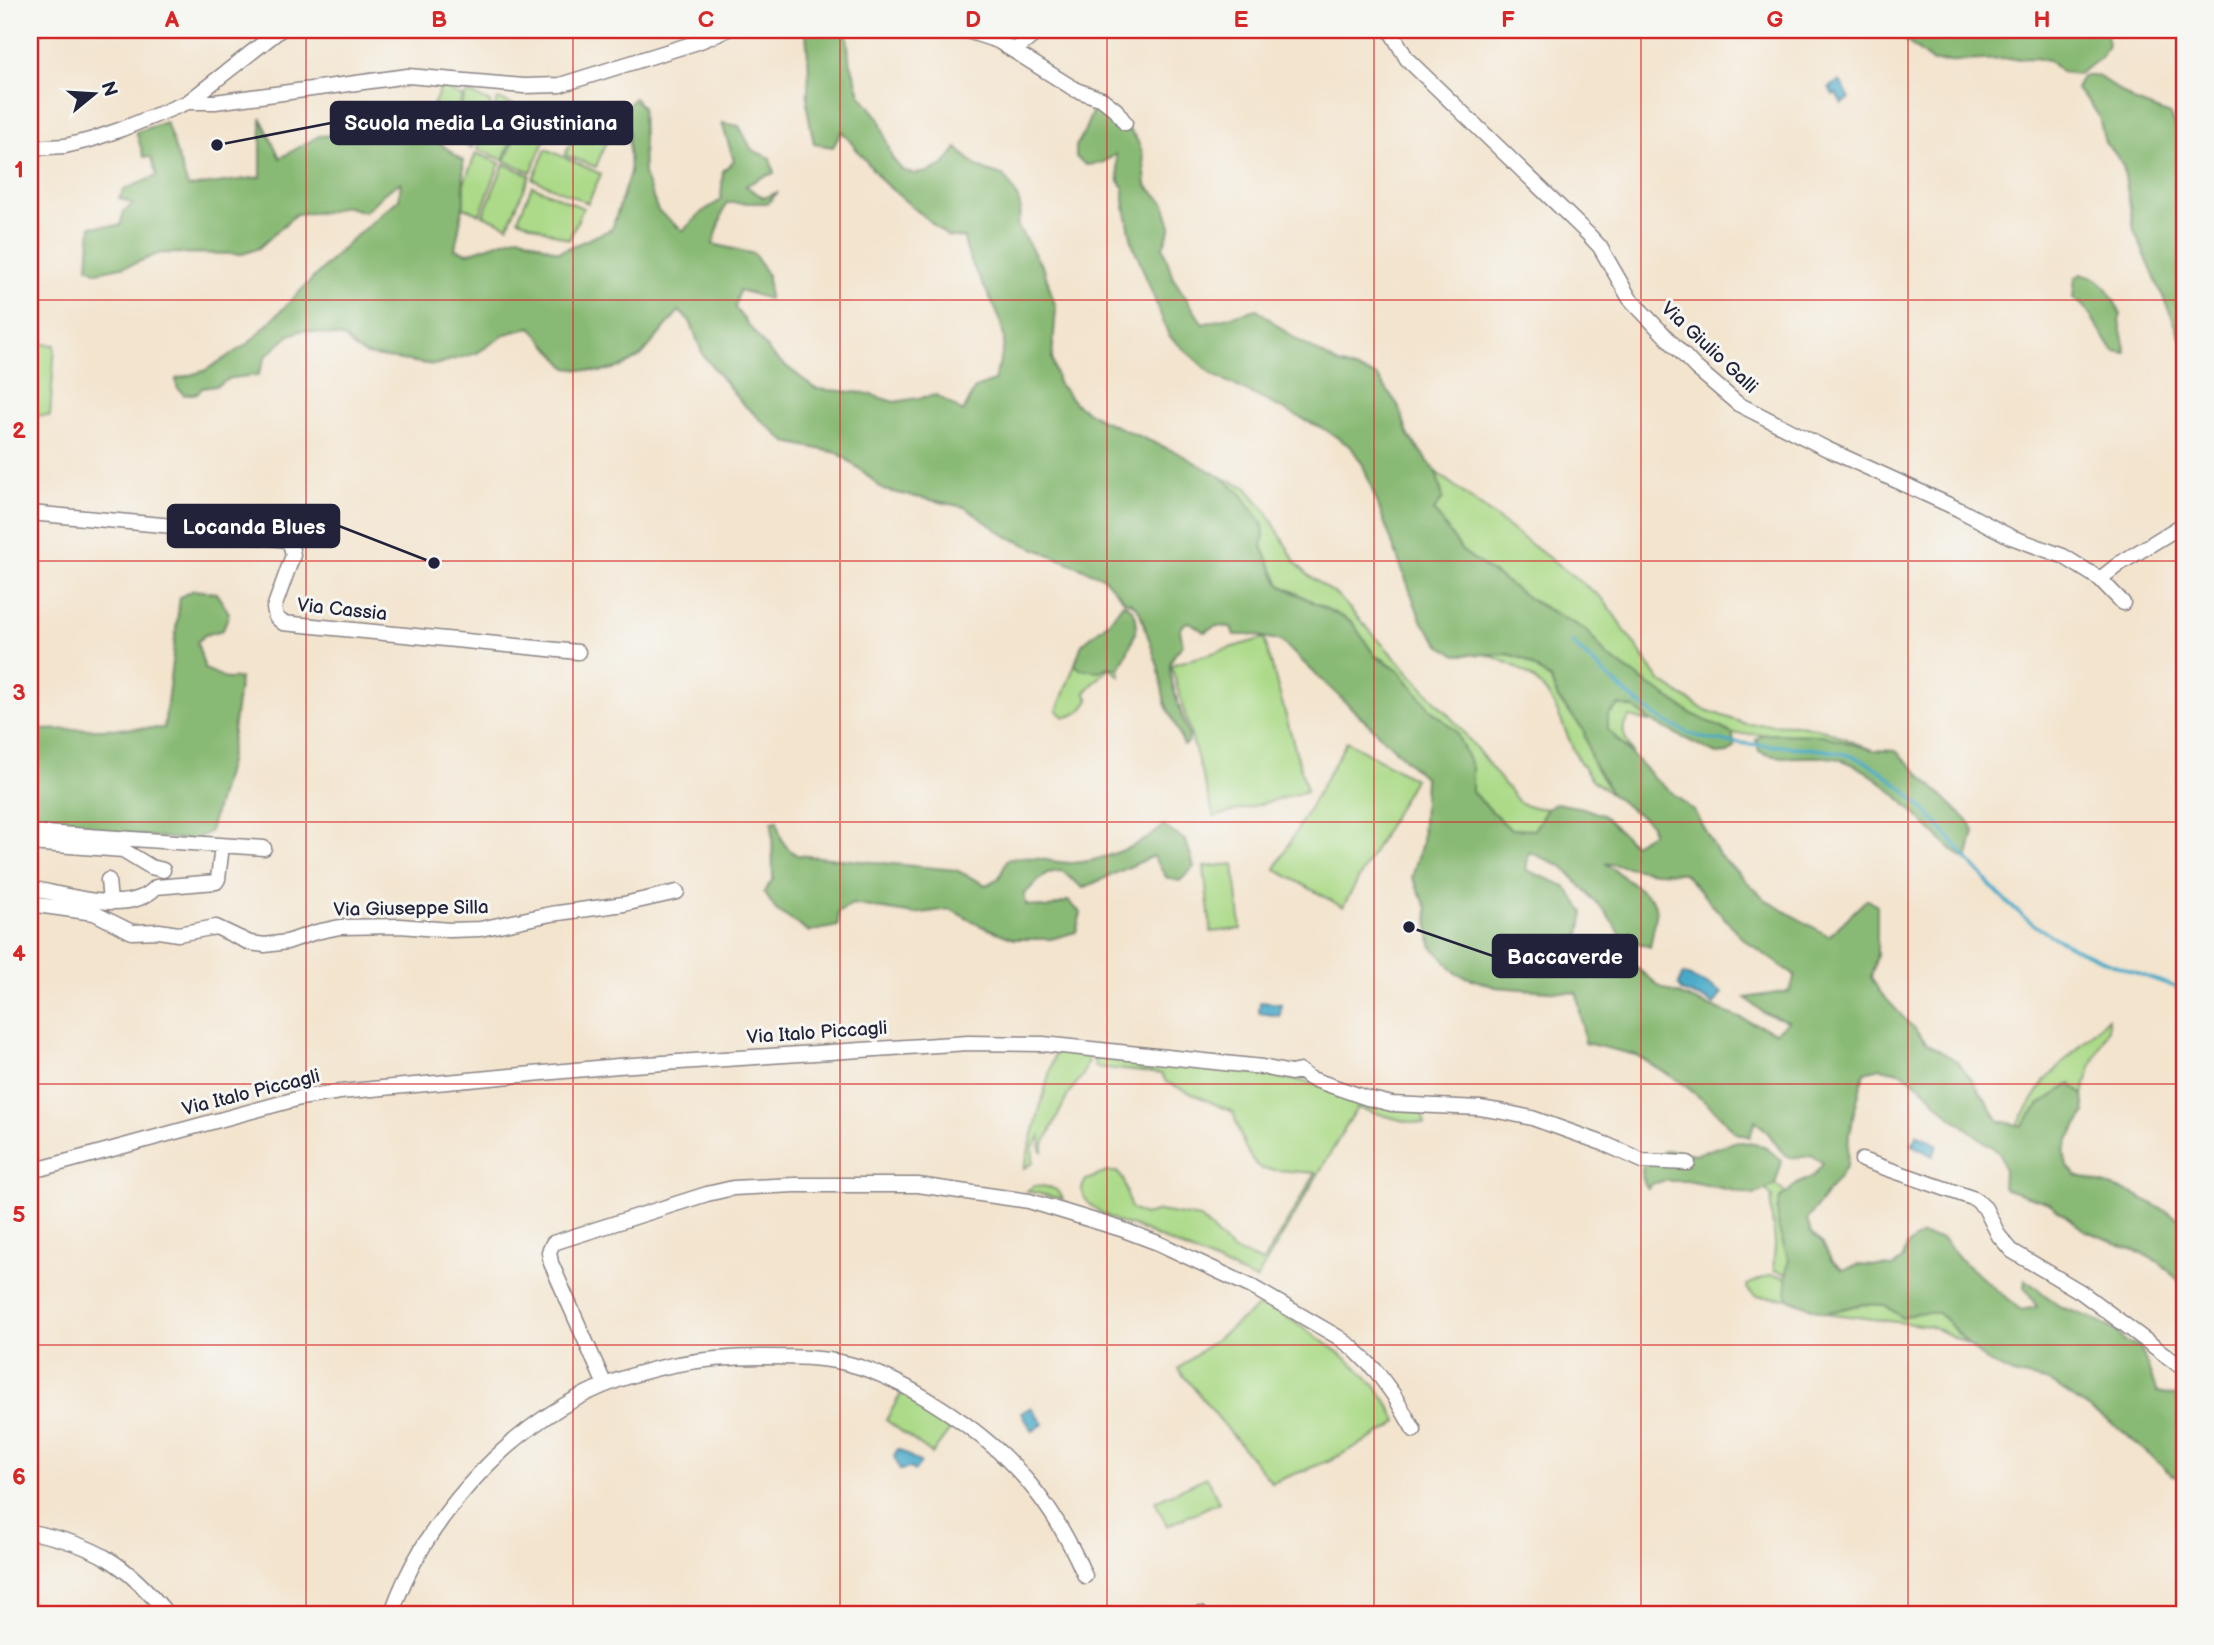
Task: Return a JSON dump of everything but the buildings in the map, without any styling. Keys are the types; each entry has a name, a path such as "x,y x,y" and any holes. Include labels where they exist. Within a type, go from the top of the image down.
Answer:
{"street":[{"path":"30,148 65,146 90,140 188,102 280,30"},
{"path":"188,102 215,102 408,76 524,86 560,85 698,42 727,30"},
{"path":"964,30 998,41 1076,90 1102,99 1116,110 1125,123"},
{"path":"1014,51 1040,30"},
{"name":"Via Giulio Galli","path":"1390,30 1407,60 1588,234 1603,252 1630,299 1695,366 1738,404 2011,537 2063,556 2100,579 2123,603"},
{"name":"Via Cassia","path":"30,513 184,527 286,540 292,546 293,555 274,608 276,617 283,623 578,652"},
{"path":"2100,579 2119,564 2184,524"},
{"path":"30,831 264,848"},
{"path":"30,843 114,848 123,850 151,867 163,870"},
{"path":"30,888 110,902 136,901 150,894 156,887 216,882 221,854"},
{"path":"108,880 110,902"},
{"name":"Via Giuseppe Silla","path":"30,904 94,913 136,933 159,931 178,934 212,927 226,930 255,944 265,945 287,942 340,927 480,929 677,892"},
{"name":"Via Italo Piccagli","path":"31,1168 300,1098 329,1093 618,1066 968,1043 1033,1043 1262,1067 1291,1073 1300,1070 1309,1077 1392,1104 1480,1108 1504,1112 1532,1118 1605,1144 1643,1161 1688,1163"},
{"path":"1862,1160 1959,1191 1975,1199 1982,1205 2002,1240 2012,1251 2081,1292 2184,1369"},
{"path":"30,1191 31,1168"},
{"path":"606,1385 550,1260 552,1243 729,1189 823,1184 905,1184 949,1188 1041,1204 1146,1238 1242,1282 1290,1308 1353,1348 1387,1385 1414,1430"},
{"path":"391,1615 404,1580 442,1517 511,1441 529,1427 575,1399 606,1385 674,1364 724,1358 784,1357 830,1360 871,1371 928,1399 971,1427 999,1449 1021,1472 1054,1516 1075,1552 1085,1576"},
{"path":"30,1532 93,1549 115,1562 142,1584 168,1615"}],"green space":[{"path":"847,30 849,57 860,94 879,118 892,158 902,170 914,174 928,172 944,165 957,148 978,166 1003,175 1020,204 1017,225 1044,270 1056,308 1052,358 1058,383 1077,405 1102,420 1180,454 1219,476 1240,492 1262,523 1262,547 1280,585 1352,622 1375,656 1399,671 1431,710 1455,730 1472,767 1472,792 1510,829 1534,830 1547,809 1556,803 1603,815 1633,844 1652,833 1651,824 1612,795 1592,761 1583,729 1559,700 1550,679 1524,659 1508,654 1457,655 1441,646 1421,620 1363,465 1351,447 1326,430 1213,375 1169,336 1132,242 1116,154 1102,163 1086,165 1076,157 1076,146 1095,106 1105,106 1114,121 1127,128 1139,144 1146,185 1164,203 1171,226 1163,247 1173,278 1203,324 1257,309 1291,336 1339,364 1377,376 1398,405 1409,436 1436,472 1443,498 1434,510 1462,551 1534,602 1586,630 1607,656 1692,714 1733,734 1734,748 1728,753 1716,754 1652,722 1634,708 1619,705 1608,715 1608,730 1653,777 1694,811 1719,855 1767,901 1829,936 1867,899 1877,906 1877,955 1871,977 1879,991 1927,1043 1957,1061 1999,1121 2022,1126 2039,1105 2071,1084 2083,1095 2085,1113 2064,1152 2067,1166 2076,1175 2134,1194 2184,1221 2184,1286 2161,1263 2084,1230 2049,1203 2003,1188 2004,1170 2000,1153 1949,1115 1922,1087 1903,1073 1881,1068 1864,1072 1849,1134 1847,1166 1807,1220 1811,1233 1823,1244 1831,1260 1843,1270 1859,1265 1893,1267 1902,1260 1907,1246 1921,1235 1943,1239 1963,1262 2021,1310 2037,1307 2024,1287 2025,1279 2059,1306 2099,1321 2118,1333 2125,1342 2140,1346 2157,1392 2184,1397 2184,1477 2172,1475 2121,1430 2050,1382 2013,1374 1986,1361 1939,1313 1916,1313 1903,1318 1885,1305 1863,1304 1825,1313 1788,1299 1786,1277 1789,1260 1779,1231 1777,1211 1780,1198 1797,1184 1813,1176 1823,1163 1811,1155 1794,1158 1784,1154 1755,1120 1750,1137 1736,1133 1718,1113 1682,1083 1636,1055 1585,1043 1577,993 1495,987 1457,974 1431,945 1427,908 1412,877 1422,843 1425,778 1281,641 1255,635 1234,635 1231,627 1216,626 1204,632 1190,622 1185,623 1180,630 1183,645 1170,664 1174,689 1189,737 1188,743 1184,745 1165,703 1158,666 1139,610 1132,603 1125,601 1103,577 1008,537 964,507 883,490 838,453 786,442 742,403 703,355 690,321 679,311 641,356 621,367 600,372 567,368 531,327 506,334 477,353 434,365 367,355 355,349 345,338 303,330 290,335 266,356 258,375 231,378 216,386 202,388 198,393 184,395 177,387 176,379 204,371 249,343 349,242 399,199 401,182 383,194 365,212 344,206 328,212 296,214 259,248 243,254 160,253 131,265 97,272 88,267 91,226 120,226 124,211 133,204 119,198 125,189 157,176 151,157 144,157 136,132 166,122 188,187 261,177 261,118 280,158 319,136 410,130 440,143 463,161 464,202 455,249 468,253 519,236 559,252 612,229 630,172 627,106 634,98 642,107 644,174 658,211 683,231 702,212 721,200 723,171 734,161 722,123 739,126 752,150 770,158 774,173 746,186 764,198 778,192 768,203 726,203 713,244 754,254 768,276 769,299 739,290 735,308 773,356 816,389 865,393 894,402 937,395 963,412 975,388 994,381 1004,344 997,312 972,263 964,238 947,236 883,182 842,131 833,147 814,144 807,107 809,70 806,32","holes":["1529,852 1562,866 1606,913 1623,938 1650,947 1657,910 1652,899 1605,863 1655,872 1684,873 1743,939 1795,976 1790,991 1746,998 1764,1013 1788,1021 1776,1032 1662,988 1619,954 1569,949 1580,934 1584,912 1565,886 1526,870"]},
{"path":"1892,30 2105,30 2108,45 2101,58 2078,74 2061,72 2048,60 2033,58 1933,62"},
{"path":"2082,76 2098,76 2136,102 2170,115 2184,143 2184,345 2134,230 2123,165 2105,143 2099,117 2091,104 2076,89"},
{"path":"441,87 463,97 445,138 423,128"},
{"path":"467,92 491,103 471,148 447,137"},
{"path":"498,99 524,109 503,160 477,149"},
{"path":"587,101 617,114 596,167 565,155"},
{"path":"526,111 552,122 531,172 505,161"},
{"path":"546,149 601,174 588,203 533,179"},
{"path":"476,153 500,163 480,214 456,204"},
{"path":"504,164 530,175 508,226 483,215"},
{"path":"532,186 583,208 569,240 518,219"},
{"path":"2081,274 2096,278 2110,294 2121,314 2119,321 2126,353 2113,351 2085,307 2073,298 2075,278"},
{"path":"30,343 55,345 50,416 30,415"},
{"path":"1436,472 1603,599 1660,681 1703,709 1746,724 1800,725 1825,730 1872,750 1822,735 1733,734 1692,714 1607,656 1586,630 1534,602 1462,551 1434,510 1443,498"},
{"path":"1219,476 1246,487 1267,512 1296,563 1338,596 1456,723 1518,801 1527,806 1547,809 1534,830 1510,829 1472,792 1472,767 1455,730 1431,710 1399,671 1375,656 1352,622 1280,585 1262,547 1264,533 1240,492"},
{"path":"194,590 216,593 229,613 223,630 205,635 197,642 205,669 227,679 240,678 229,762 210,831 194,840 30,827 30,730 164,728 180,597"},
{"path":"1123,603 1131,609 1136,624 1132,643 1119,669 1080,669 1075,664 1082,644 1109,622"},
{"path":"1264,638 1307,791 1214,817 1171,665"},
{"path":"1508,654 1524,659 1550,679 1559,700 1583,729 1592,761 1612,795 1585,771 1555,708 1540,685 1516,667 1488,655"},
{"path":"1075,664 1085,669 1108,669 1085,692 1089,700 1082,710 1065,717 1057,711"},
{"path":"1110,669 1119,669 1120,676"},
{"path":"1619,705 1634,708 1652,722 1630,717 1626,721 1624,735 1633,754 1608,730 1608,715"},
{"path":"1764,734 1822,735 1872,750 1896,751 1971,824 1974,831 1967,861 1879,780 1835,758 1768,755 1759,751 1756,739"},
{"path":"1347,741 1414,779 1343,907 1275,869"},
{"path":"777,820 782,841 797,855 956,870 986,885 999,878 1007,860 1031,858 1064,863 1083,862 1133,846 1163,826 1186,841 1194,867 1180,881 1167,878 1153,856 1083,888 1062,871 1047,873 1024,894 1026,905 1047,908 1068,901 1081,913 1076,932 1051,939 1014,939 979,925 950,909 914,914 852,904 838,913 838,926 809,932 776,910 764,892 773,879 772,822"},
{"path":"1234,864 1241,929 1211,932 1204,867"},
{"path":"2108,1018 2108,1029 2091,1067 2083,1095 2071,1084 2039,1105 2022,1126 2017,1125 2045,1081"},
{"path":"1055,1052 1090,1054 1083,1075 1069,1093 1043,1151 1040,1150 1041,1136 1033,1147 1033,1163 1024,1168"},
{"path":"1093,1055 1224,1069 1302,1081 1422,1113 1425,1124 1357,1108 1256,1280 1103,1214 1088,1203 1084,1196 1082,1189 1086,1180 1107,1172 1117,1172 1123,1179 1131,1209 1144,1215 1159,1211 1200,1218 1232,1250 1263,1262 1316,1173 1262,1169 1247,1151 1233,1112 1166,1082 1162,1074 1095,1067"},
{"path":"1737,1141 1764,1146 1782,1161 1775,1185 1754,1195 1687,1181 1663,1181 1651,1184 1648,1189 1644,1183 1643,1165 1666,1150 1696,1154"},
{"path":"1035,1185 1055,1189 1063,1199 1027,1191"},
{"path":"1775,1185 1786,1193 1780,1198 1779,1231 1789,1260 1787,1274 1774,1270 1772,1197 1765,1189"},
{"path":"1770,1275 1786,1277 1788,1299 1755,1296 1748,1290 1747,1285"},
{"path":"1264,1302 1340,1353 1357,1368 1387,1401 1397,1421 1390,1428 1333,1459 1272,1483 1178,1369"},
{"path":"1863,1304 1885,1305 1903,1318 1916,1313 1939,1313 1969,1345 1928,1326 1825,1313"},
{"path":"902,1392 955,1423 932,1454 886,1420"},
{"path":"1207,1477 1219,1502 1167,1526 1155,1501"},
{"path":"62,1606 64,1615 30,1615 32,1611"}],"water":[{"path":"1840,81 1850,99 1842,104 1829,87"},
{"path":"1683,974 1722,993 1714,1005 1681,991 1678,985"},
{"path":"1260,1002 1281,1004 1280,1016 1259,1013"},
{"path":"1917,1134 1938,1145 1933,1156 1912,1145"},
{"path":"1031,1407 1043,1424 1033,1431 1021,1413"},
{"path":"898,1449 921,1463 915,1471 909,1468 900,1470 894,1455"}],"waterway":[{"path":"1572,642 1633,699 1686,732 1723,742 1835,752 1871,765 1911,797 1998,893 2035,925 2097,958 2184,990"}],"place":[{"name":"Scuola media La Giustiniana","path":"217,145"},
{"name":"Locanda Blues","path":"434,563"},
{"name":"Baccaverde","path":"1409,927"}]}
